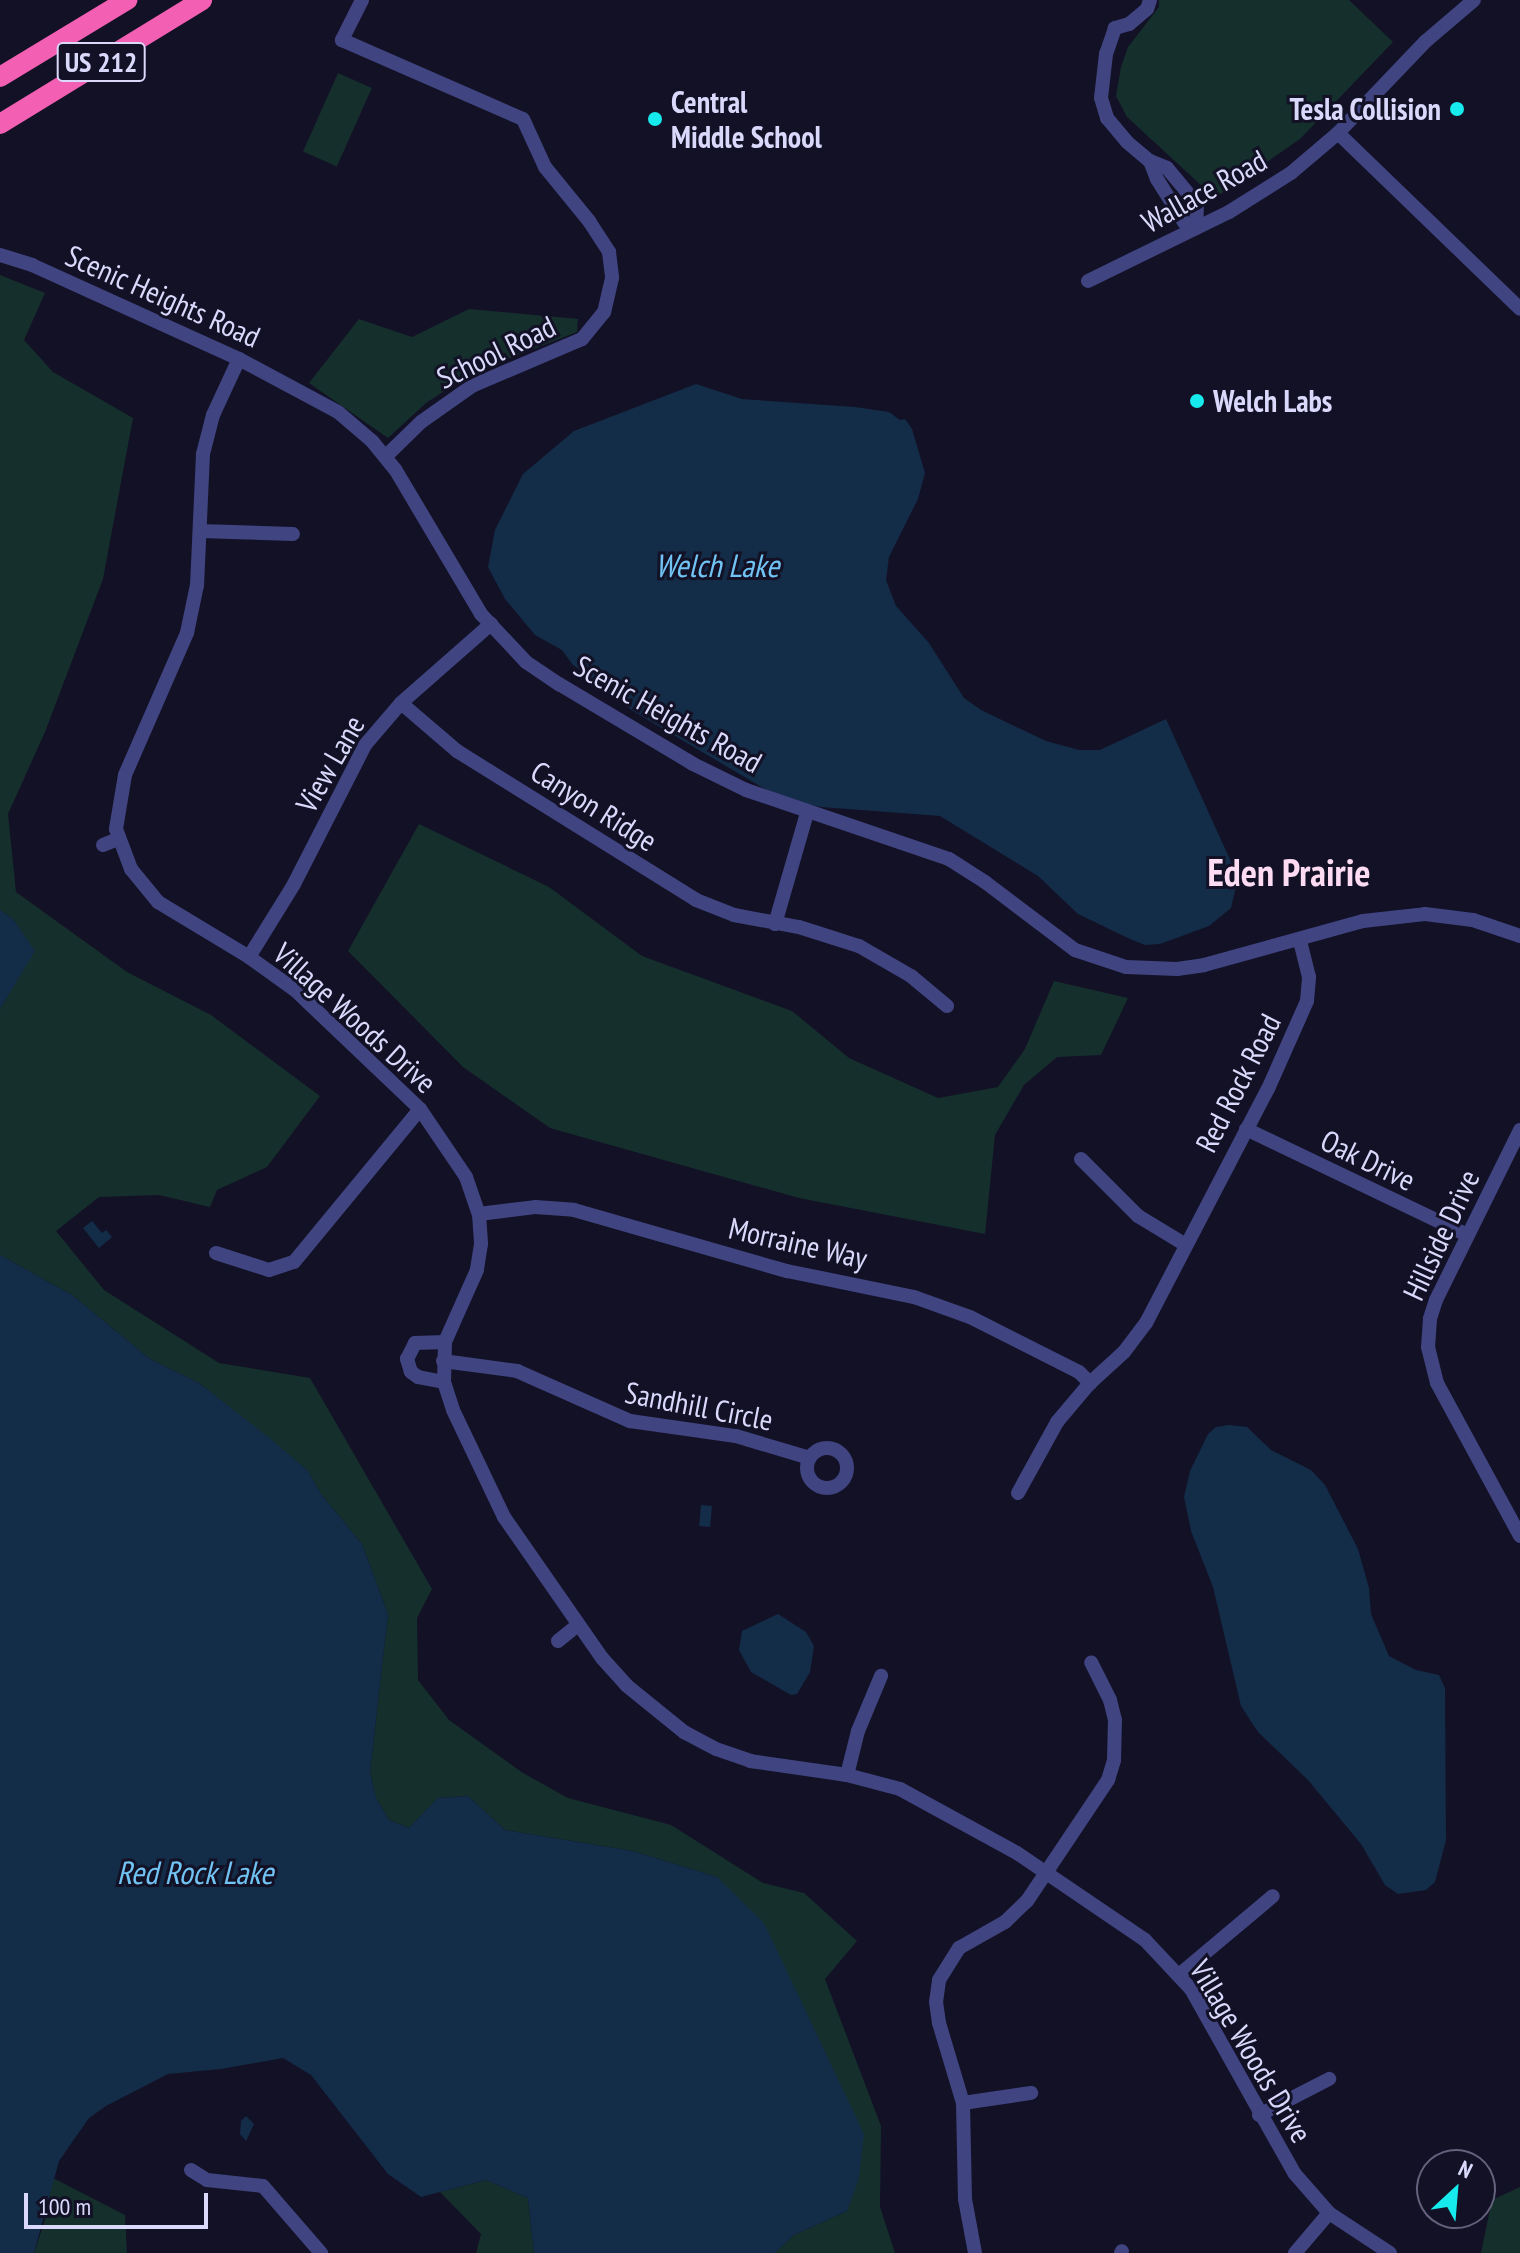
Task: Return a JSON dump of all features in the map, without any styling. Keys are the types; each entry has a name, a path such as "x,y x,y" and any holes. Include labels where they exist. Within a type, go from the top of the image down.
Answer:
{"highway":[{"name":"US 212","path":"0,77 127,0"},
{"name":"US 212","path":"0,124 202,0"}],"street":[{"name":"School Road","path":"362,0 342,40 523,119 545,167 589,221 609,252 612,278 604,312 582,339 472,386 421,422 385,457"},
{"path":"1150,0 1147,9 1129,24 1115,28 1106,54 1101,98 1107,118 1127,142 1150,161 1167,168 1197,204 1196,228"},
{"name":"Wallace Road","path":"1088,281 1260,193 1338,133 1426,41 1474,0"},
{"path":"1338,133 1520,309"},
{"name":"Scenic Heights Road","path":"0,255 32,265 239,359 326,403 355,425 385,457 473,602 526,662 656,743 729,782 807,813 949,859 985,882 1075,950 1126,967 1148,970 1204,965 1363,921 1425,914 1473,920 1520,936"},
{"name":"Village Woods Drive","path":"239,359 208,433 197,585 187,633 125,775 116,811 118,839 131,869 158,902 249,957 295,990 420,1109 466,1177 479,1214 481,1244 477,1270 445,1342 444,1382 453,1410 504,1517 578,1625 626,1685 684,1732 750,1761 847,1775 900,1789 996,1840 1145,1940 1180,1974 1202,2008 1259,2115 1295,2174 1329,2213 1390,2253"},
{"path":"200,531 293,534"},
{"name":"View Lane","path":"249,957 294,884 365,745 401,703 491,624"},
{"name":"Canyon Ridge","path":"401,703 457,751 677,889 734,915 815,931 859,946 911,976 947,1006"},
{"path":"775,924 807,813"},
{"path":"103,845 118,839"},
{"name":"Red Rock Road","path":"1018,1493 1057,1422 1090,1383 1124,1352 1146,1323 1184,1244 1281,1064 1307,1001 1309,977 1300,940"},
{"path":"216,1253 269,1270 294,1262 370,1165 420,1109"},
{"name":"Oak Drive","path":"1246,1129 1467,1235"},
{"name":"Hillside Drive","path":"1520,1130 1436,1300 1430,1319 1428,1347 1437,1383 1520,1536"},
{"path":"1081,1159 1138,1216 1184,1244"},
{"name":"Morraine Way","path":"479,1214 535,1207 574,1210 787,1271 914,1297 970,1317 1079,1372 1090,1383"},
{"path":"444,1382 418,1377 411,1372 407,1359 415,1343 445,1342"},
{"name":"Sandhill Circle","path":"443,1361 517,1371 630,1421 736,1436 810,1458"},
{"path":"558,1641 578,1625"},
{"path":"975,2253 965,2199 963,2103 939,2023 936,2002 939,1980 959,1948 1018,1912 1100,1796 1114,1760 1115,1720 1110,1700 1091,1662"},
{"path":"847,1775 858,1731 881,1676"},
{"path":"1180,1974 1273,1896"},
{"path":"1259,2115 1329,2079"},
{"path":"963,2103 1031,2093"},
{"path":"191,2170 207,2180 263,2186 321,2253"},
{"path":"1295,2253 1329,2213"}],"green space":[{"path":"1159,0 1349,0 1393,42 1300,139 1215,198 1127,117 1116,96 1128,47 1159,7"},
{"path":"338,73 372,88 337,167 303,152"},
{"path":"0,275 45,293 24,340 53,372 133,418 103,579 45,732 8,814 16,892 127,972 211,1015 320,1096 267,1167 217,1190 210,1207 159,1195 99,1197 56,1231 104,1290 219,1363 310,1378 432,1589 417,1618 418,1680 449,1720 523,1773 568,1798 671,1825 763,1883 804,1893 857,1941 825,1979 881,2126 880,2207 895,2253 775,2253 794,2235 847,2211 717,1877 633,1851 505,1830 468,1796 438,1798 409,1828 389,1820 376,1798 370,1772 388,1614 362,1544 321,1494 308,1471 271,1440 199,1383 150,1359 72,1295 0,1255 0,1009 34,951 13,919 0,910"},
{"path":"469,309 578,319 577,332 472,373 426,403 388,438 309,383 359,319 412,337"},
{"path":"419,824 549,887 642,956 792,1011 849,1058 938,1098 998,1087 1025,1049 1054,981 1128,998 1101,1055 1057,1057 1024,1085 995,1135 985,1234 799,1198 550,1128 463,1067 348,951"},
{"path":"53,2178 125,2215 127,2253 34,2253"},
{"path":"486,2180 528,2198 534,2253 476,2253 481,2234 440,2192"},
{"path":"1520,2187 1520,2253 1481,2253 1486,2229 1496,2229 1496,2198"}],"water":[{"name":"Welch Lake","path":"696,384 742,399 855,407 889,412 900,420 905,419 912,429 925,473 918,499 889,557 886,580 896,606 929,643 964,698 981,710 1046,741 1079,750 1100,750 1166,719 1238,877 1231,908 1209,926 1160,944 1145,945 1078,914 1038,876 940,816 821,807 780,798 633,711 572,664 562,650 535,635 505,599 488,567 495,530 523,474 574,431"},
{"path":"0,910 13,919 35,951 0,1009"},
{"path":"92,1221 102,1233 106,1230 112,1237 99,1248 83,1228"},
{"name":"Red Rock Lake","path":"0,1255 72,1295 150,1359 199,1383 272,1440 308,1471 321,1494 362,1544 388,1614 370,1772 376,1798 389,1820 409,1828 438,1798 468,1796 505,1830 633,1851 717,1877 764,1923 864,2134 859,2178 847,2211 794,2235 775,2253 534,2253 528,2198 486,2180 421,2197 388,2174 311,2075 283,2058 168,2074 106,2106 89,2118 59,2161 34,2253 0,2253"},
{"path":"1216,1427 1247,1427 1271,1450 1311,1470 1325,1485 1358,1549 1369,1588 1371,1614 1389,1656 1416,1670 1439,1675 1445,1688 1446,1840 1435,1882 1426,1890 1398,1894 1385,1885 1361,1844 1308,1780 1258,1732 1241,1706 1213,1587 1191,1531 1184,1497 1190,1471 1208,1434"},
{"path":"701,1505 712,1506 710,1527 699,1526"},
{"path":"778,1614 806,1632 814,1646 810,1672 797,1694 791,1695 751,1672 739,1650 742,1631"},
{"path":"246,2116 254,2124 246,2141 240,2134 241,2121"}],"place":[{"name":"Tesla Collision","path":"1457,109"},
{"name":"Central Middle School","path":"655,119"},
{"name":"Welch Labs","path":"1197,401"}],"district":[{"name":"Eden Prairie","path":"1289,872"}]}
